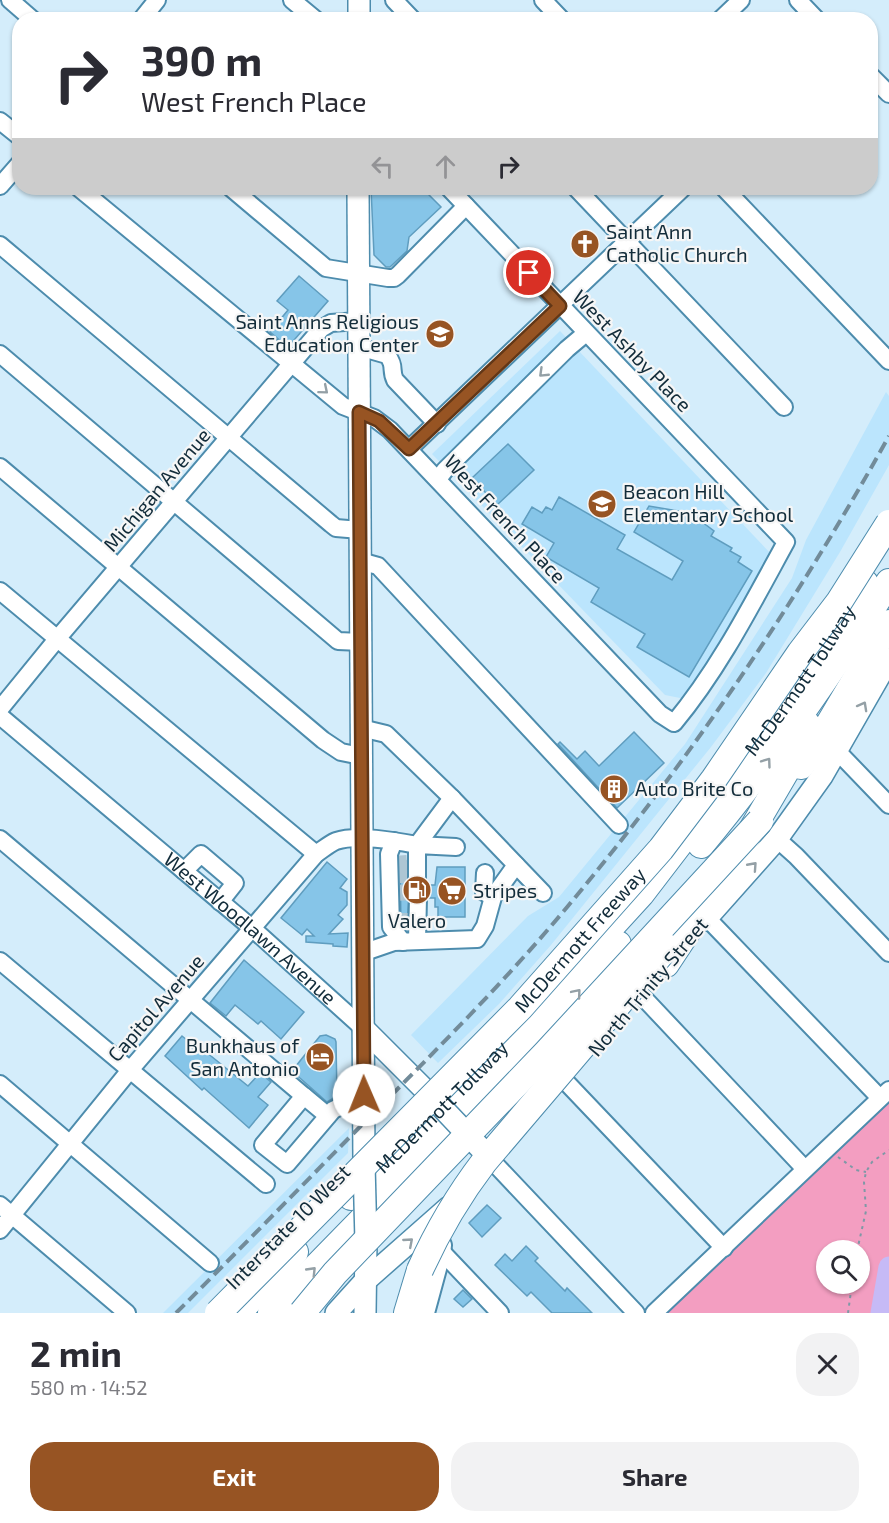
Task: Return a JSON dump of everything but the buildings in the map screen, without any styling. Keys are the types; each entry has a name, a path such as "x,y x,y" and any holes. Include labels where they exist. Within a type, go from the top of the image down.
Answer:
{"highway":[{"name":"McDermott Freeway","path":"218,1313 520,1008 661,849 714,779 800,654 839,602 889,523"},
{"name":"McDermott Tollway","path":"238,1313 309,1237 483,1067 625,912 700,819 779,714 829,640 889,543"},
{"name":"McDermott Tollway","path":"271,1313 536,1042 742,795 825,681 889,582"},
{"path":"407,1313 420,1270 436,1233 458,1197 730,870 760,821 817,744 887,636"},
{"path":"666,964 730,867 785,773 825,681"},
{"path":"427,1093 657,851 779,714"},
{"path":"302,1313 335,1273 546,1053 760,821"}],"main road":[{"path":"358,195 365,1313"},
{"name":"North Trinity Street","path":"365,1281 430,1223 567,1083 642,996 666,964 777,839 838,752 887,636"},
{"name":"West Woodlawn Avenue","path":"363,1028 491,1159"},
{"name":"Interstate 10 West","path":"203,1313 364,1158 427,1093"},
{"path":"336,1313 365,1281"}],"street":[{"path":"10,0 24,12"},
{"path":"148,12 158,0"},
{"path":"394,0 405,12"},
{"path":"543,0 554,12"},
{"path":"728,12 741,0"},
{"path":"798,0 809,12"},
{"path":"878,83 889,94"},
{"path":"0,121 12,131"},
{"path":"0,186 12,172"},
{"name":"West French Place","path":"87,195 343,406 379,421 438,479 660,714 674,723"},
{"path":"239,195 326,268 394,278 466,206"},
{"name":"West Ashby Place","path":"456,195 786,542 738,628 692,702 674,723"},
{"path":"583,195 784,407"},
{"path":"409,449 676,195"},
{"path":"731,195 889,361"},
{"path":"0,245 336,528 360,530"},
{"name":"Michigan Avenue","path":"0,709 321,329 331,323 358,321"},
{"path":"438,479 567,349 586,333"},
{"path":"359,347 387,355 394,365 395,380 437,423"},
{"path":"0,354 338,641 361,642"},
{"path":"0,467 323,740 341,752 361,756"},
{"path":"360,561 378,566 619,825"},
{"path":"0,591 316,854"},
{"name":"West Woodlawn Avenue","path":"0,716 253,929 363,1028"},
{"path":"361,728 386,734 452,798 543,893"},
{"path":"838,752 889,805"},
{"path":"410,941 391,927 417,845 452,798"},
{"path":"0,839 328,1116"},
{"name":"Capitol Avenue","path":"0,1230 6,1210 71,1143 130,1070 316,854 336,841 362,839 456,847"},
{"path":"777,839 889,953"},
{"path":"394,841 389,855 403,892 410,941"},
{"path":"184,871 200,854 235,883 220,902"},
{"path":"362,953 394,942 477,939 485,926 493,897 516,865"},
{"path":"205,889 221,871"},
{"path":"485,873 484,892 493,897"},
{"path":"654,1313 724,1248 804,1168 885,1094 707,918"},
{"path":"0,961 266,1184"},
{"path":"642,996 804,1168"},
{"path":"567,1083 724,1248"},
{"path":"0,1084 210,1263"},
{"path":"304,1096 263,1145 287,1164 333,1110 364,1095"},
{"name":"West Woodlawn Avenue","path":"491,1159 636,1313"},
{"path":"6,1210 127,1313"},
{"path":"426,1313 442,1252 442,1237 430,1223"},
{"path":"442,1252 500,1313"}],"path":[{"path":"827,1147 846,1164 856,1170 866,1172"},
{"path":"859,1240 866,1211 864,1182 866,1172 872,1162 889,1150"},
{"path":"848,1313 851,1294"}],"shaded area":[{"name":"Beacon Hill Elementary School","path":"560,331 772,555 685,699 665,695 432,454"},
{"path":"886,392 889,396 889,465 840,552 766,673 711,747 551,945 499,1004 438,1063 411,1035 528,916 559,897 685,744 792,578 806,540"},
{"path":"889,1100 889,1313 667,1313 822,1163"},
{"path":"349,1128 348,1153 188,1313 163,1313"}],"waterway":[{"path":"881,1313 889,1267"}],"tunnel":[{"path":"393,864 407,863"},
{"path":"394,875 408,875"},
{"path":"394,893 417,892"},
{"path":"395,921 408,921"}],"railway":[{"path":"176,1313 485,999 541,938 613,851 699,737 779,620 889,436"}],"place":[{"name":"Saint Ann Catholic Church","path":"585,244"},
{"name":"Saint Anns Religious Education Center","path":"440,334"},
{"name":"Beacon Hill Elementary School","path":"602,504"},
{"name":"Auto Brite Co","path":"614,789"},
{"name":"Valero","path":"417,890"},
{"name":"Stripes","path":"452,891"},
{"name":"Bunkhaus of San Antonio","path":"320,1057"}],"route":[{"path":"364,1095 359,412 379,421 409,449 560,306 529,273"}]}
